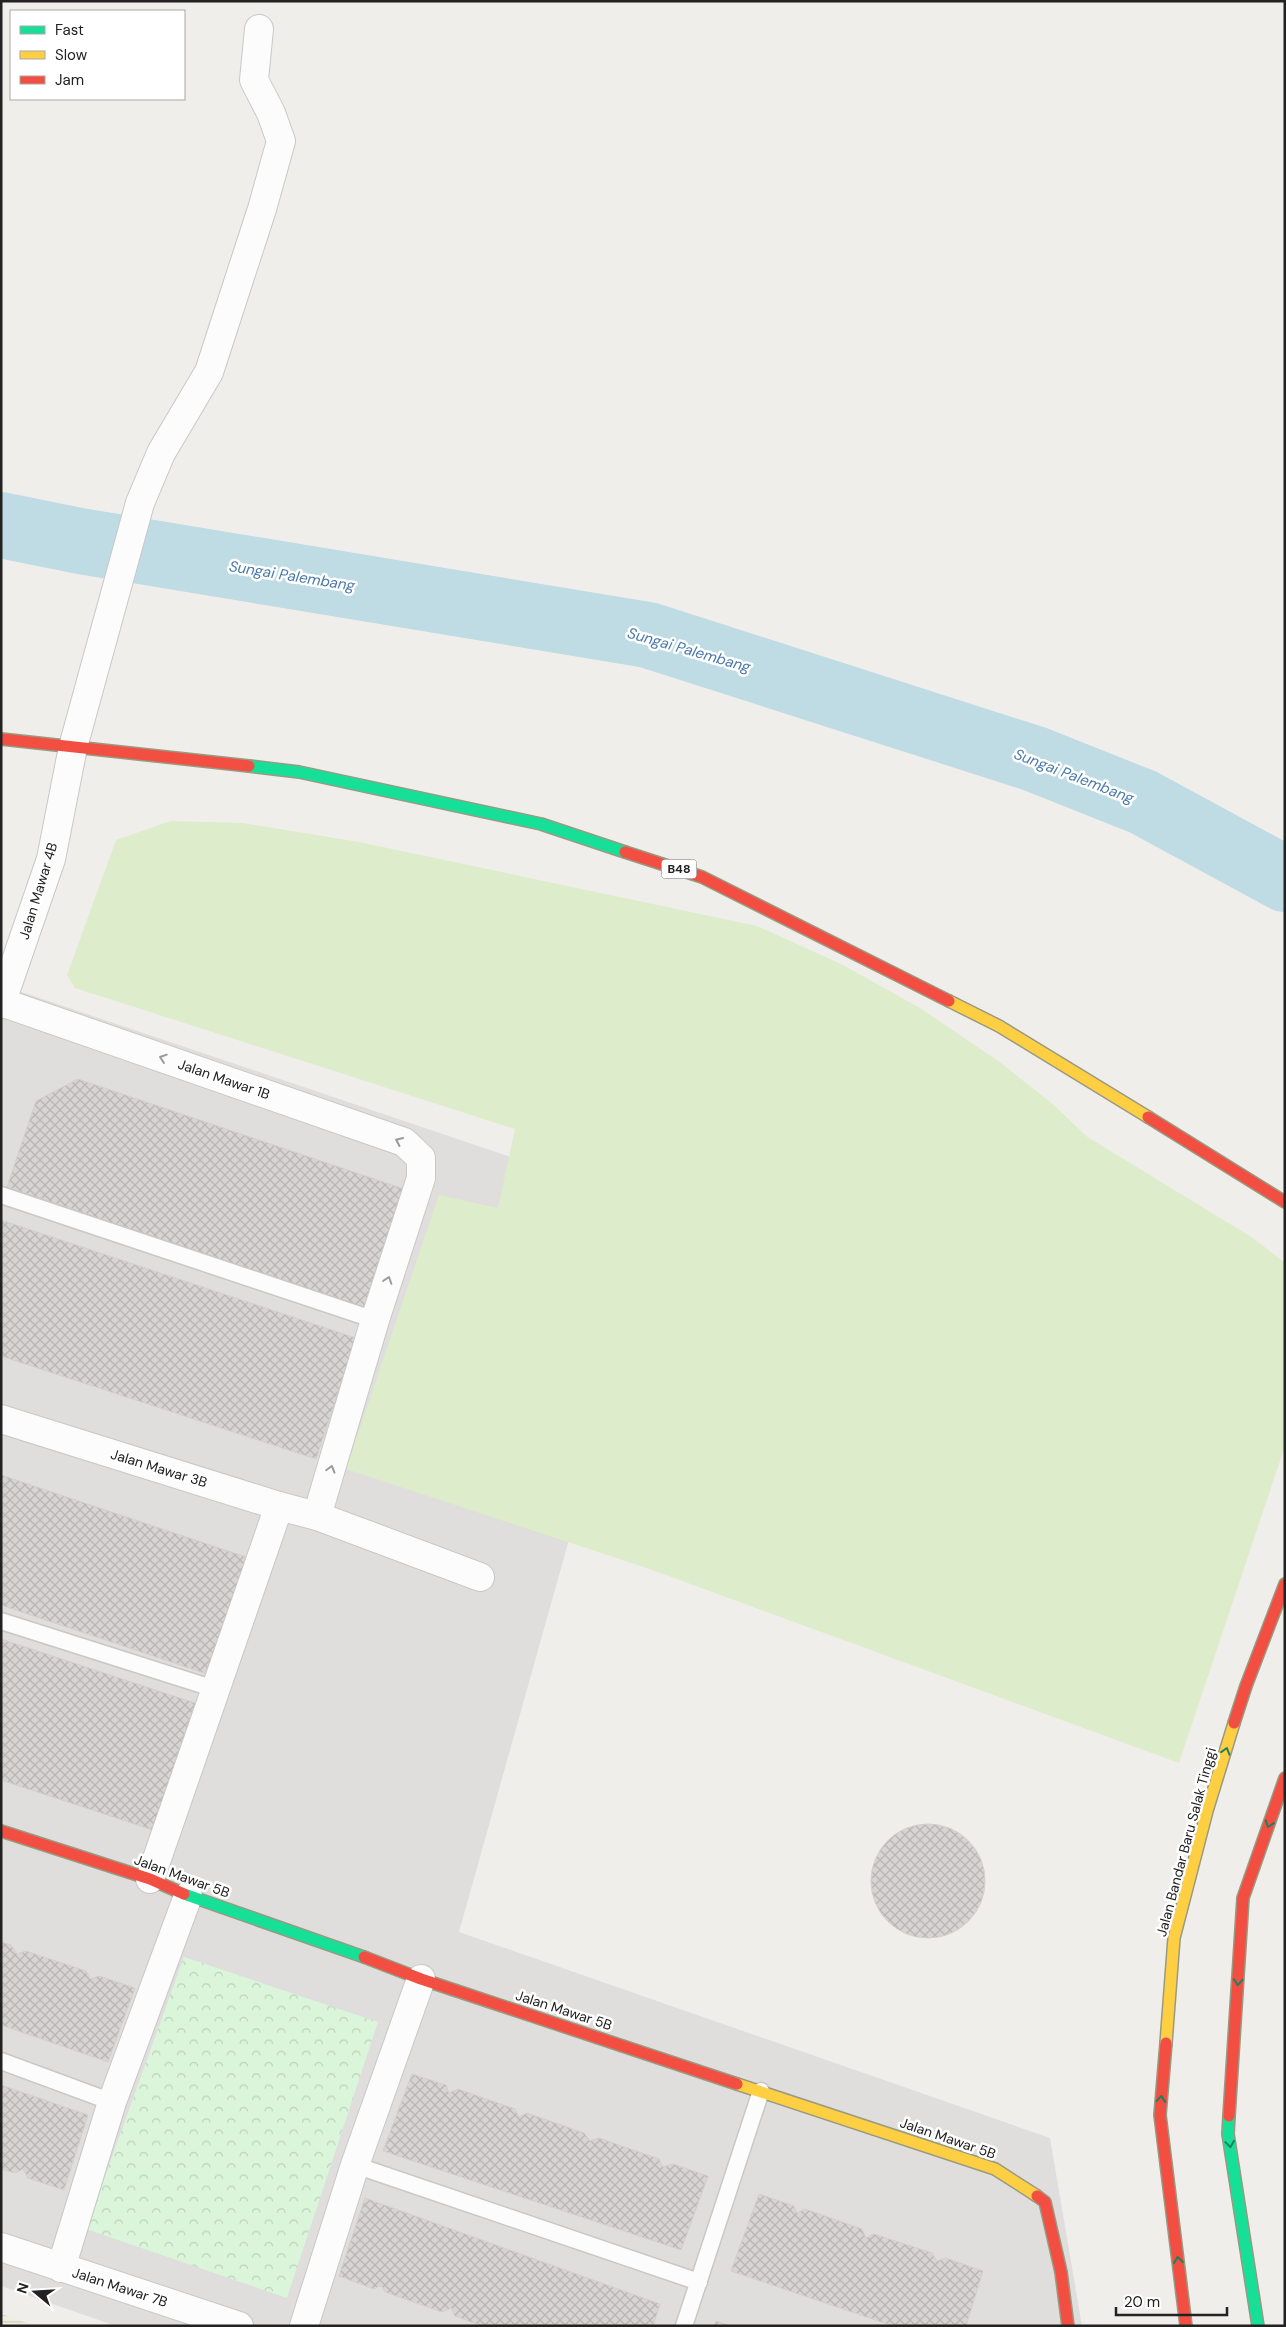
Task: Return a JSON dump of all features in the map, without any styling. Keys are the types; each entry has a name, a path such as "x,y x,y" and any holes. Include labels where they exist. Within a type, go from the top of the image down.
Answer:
{"main road":[{"name":"B48","path":"1,739 299,772 541,824 702,877 1000,1026 1285,1202"},
{"name":"Jalan Bandar Baru Salak Tinggi","path":"1186,2326 1160,2115 1174,1938 1210,1802 1246,1686 1285,1584"},
{"path":"1258,2326 1242,2234 1228,2134 1243,1898 1285,1778"},
{"name":"Jalan Mawar 5B","path":"1,1831 150,1879 188,1896 341,1948 421,1979 995,2170 1045,2202 1061,2272 1068,2326"}],"street":[{"name":"Jalan Mawar 4B","path":"1,1003 51,859 72,746 118,575 140,502 161,453 208,372 262,209 281,141 271,113 254,80 259,29"},
{"name":"Jalan Mawar 1B","path":"1,1003 404,1142 421,1158 421,1178 375,1320"},
{"path":"317,1516 375,1320"},
{"name":"Jalan Mawar 3B","path":"1,1418 279,1506 317,1516 480,1577"},
{"path":"150,1879 279,1506"},
{"path":"61,2268 112,2102 188,1896"},
{"path":"304,2326 355,2165 421,1979"},
{"name":"Jalan Mawar 7B","path":"1,2247 239,2326"}],"lane":[{"path":"1,1196 375,1320"},
{"path":"1,1621 215,1689"},
{"path":"1,2061 112,2102"},
{"path":"684,2326 700,2282 761,2091"},
{"path":"355,2165 700,2282"}],"shaded area":[{"path":"1,985 662,1208 459,1932 1050,2138 1082,2326 116,2326 1,2286"}],"green space":[{"path":"171,821 243,823 359,842 757,926 841,964 920,1008 1001,1063 1054,1105 1086,1136 1253,1238 1285,1263 1285,1446 1179,1763 647,1568 346,1469 439,1195 498,1208 515,1129 75,988 67,975 116,840"},
{"path":"184,1957 378,2022 287,2298 86,2229"},
{"path":"1,2314 36,2326 1,2326"}],"building":[{"path":"78,1079 410,1191 369,1310 7,1187 36,1101"},
{"path":"1,1220 356,1338 316,1459 1,1356"},
{"path":"1,1475 249,1558 210,1675 1,1605"},
{"path":"1,1639 201,1705 159,1832 1,1780"},
{"path":"928,1824 950,1828 968,1841 981,1859 985,1881 981,1903 968,1921 950,1934 928,1938 906,1934 888,1921 875,1903 871,1881 875,1859 888,1841 906,1828"},
{"path":"1,1942 11,1945 17,1954 26,1951 86,1971 90,1979 99,1976 135,1988 108,2062 1,2025"},
{"path":"412,2074 446,2085 449,2093 458,2089 515,2109 519,2117 527,2113 584,2133 590,2141 599,2138 659,2159 663,2167 673,2164 708,2176 681,2250 383,2151"},
{"path":"1,2085 88,2115 64,2190 28,2178 23,2169 15,2173 1,2169"},
{"path":"759,2194 794,2206 797,2213 805,2209 862,2229 866,2238 874,2234 932,2253 937,2261 946,2258 983,2271 966,2326 893,2326 731,2271"},
{"path":"365,2198 660,2304 653,2326 482,2326 455,2316 451,2308 442,2312 385,2292 381,2285 374,2289 339,2276"},
{"path":"716,2321 730,2326 714,2326"}],"waterway":[{"name":"Sungai Palembang","path":"1,525 80,541 648,635 1035,759 1143,802 1285,879"}],"traffic: fast":[{"path":"249,766 299,772 541,824 625,852"},
{"path":"184,1894 364,1957"},
{"path":"1229,2116 1228,2134 1258,2326"}],"traffic: slow":[{"path":"949,1001 999,1026 1148,1117"},
{"path":"1166,2043 1174,1938 1207,1811 1234,1723"},
{"path":"737,2084 995,2169 1037,2196"}],"traffic: jam":[{"path":"1,739 249,766"},
{"path":"625,852 702,877 949,1001"},
{"path":"1148,1117 1285,1202"},
{"path":"1234,1723 1285,1584"},
{"path":"1229,2116 1243,1898 1285,1778"},
{"path":"1,1831 150,1879 184,1894"},
{"path":"364,1957 421,1979 737,2084"},
{"path":"1166,2043 1160,2115 1186,2326"},
{"path":"1037,2196 1045,2202 1061,2272 1068,2326"}]}
